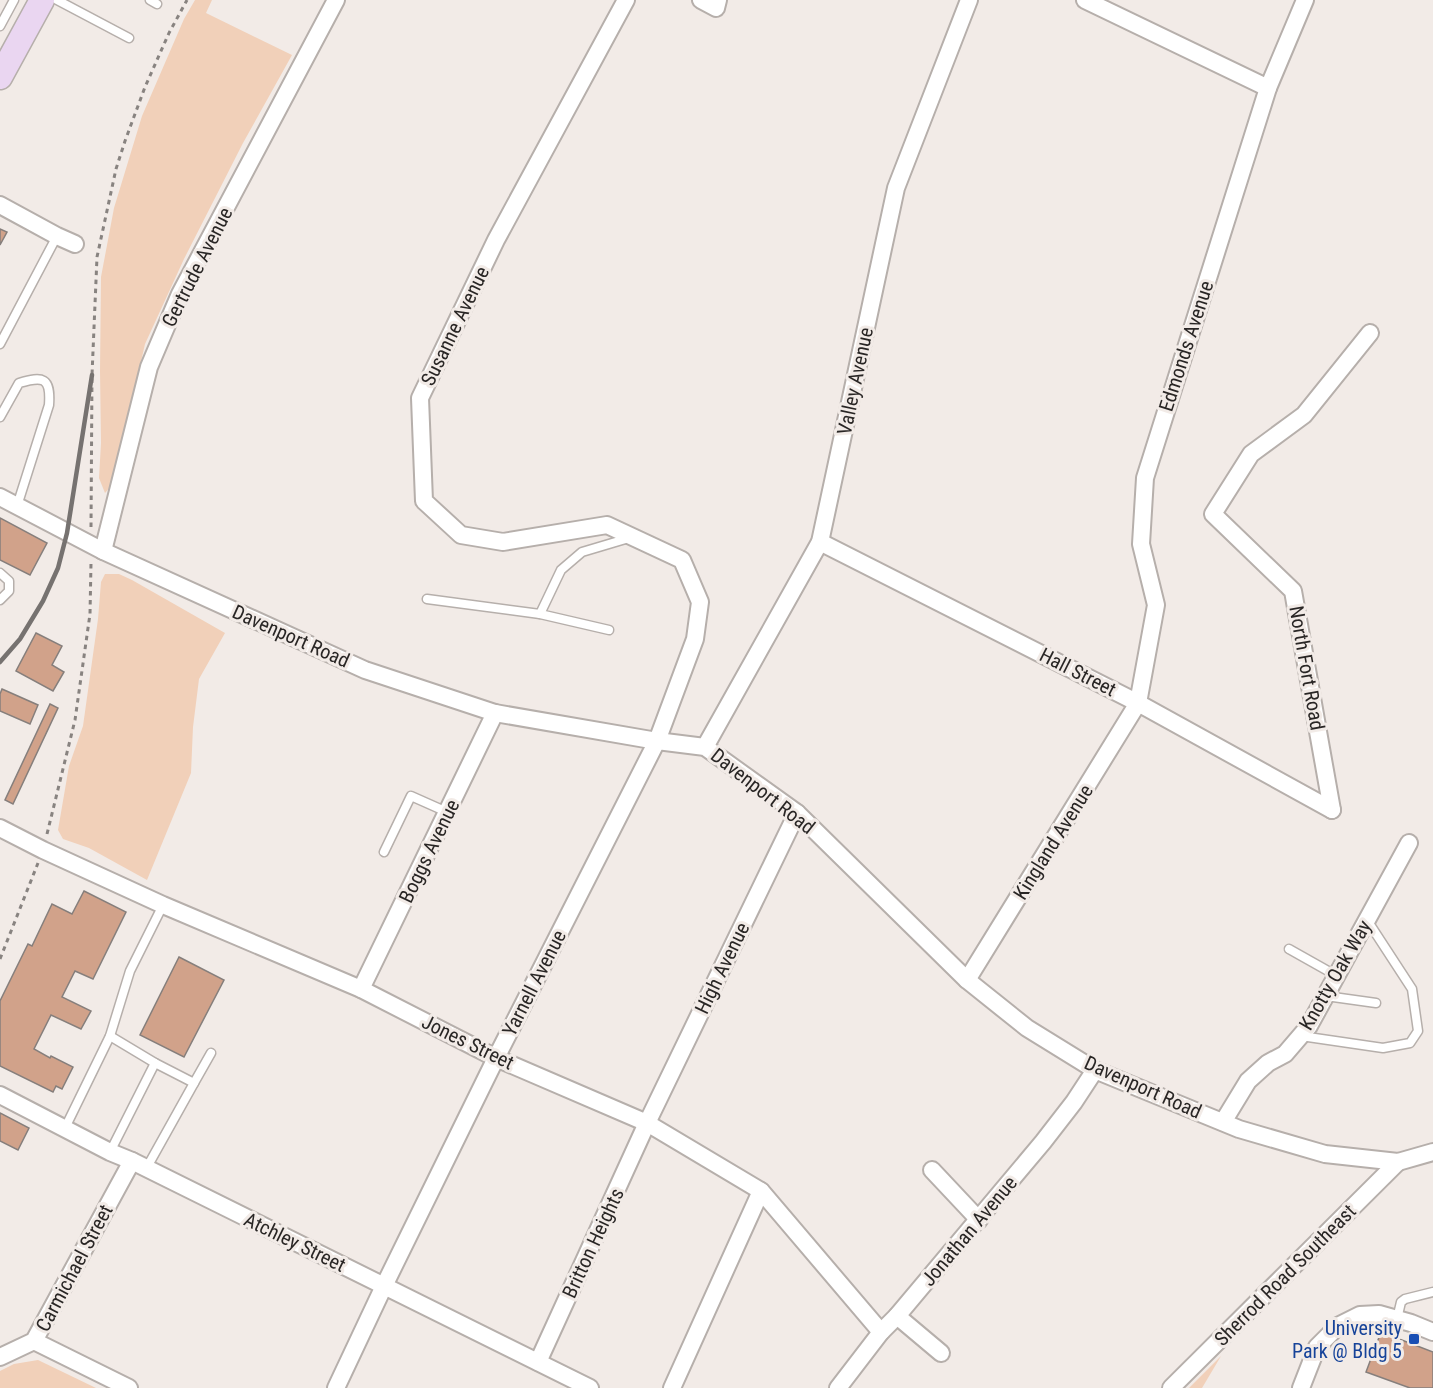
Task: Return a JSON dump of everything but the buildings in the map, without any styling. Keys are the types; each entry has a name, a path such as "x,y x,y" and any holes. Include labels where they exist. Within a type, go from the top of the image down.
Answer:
{"main road":[{"path":"0,77 11,48 42,0"}],"street":[{"name":"Gertrude Avenue","path":"97,548 149,367 180,294 336,0"},
{"name":"Susanne Avenue","path":"626,0 496,240 420,398 424,501 461,535 503,542 607,525 682,560 700,602 695,639 657,741"},
{"path":"701,0 717,4"},
{"name":"Valley Avenue","path":"705,747 820,542 896,188 969,0"},
{"path":"1085,0 1268,87"},
{"name":"Edmonds Avenue","path":"1138,703 1156,605 1141,544 1145,478 1268,87 1305,0"},
{"path":"0,206 75,244"},
{"name":"North Fort Road","path":"1332,810 1293,591 1213,514 1251,454 1304,416 1370,333"},
{"name":"Davenport Road","path":"0,497 97,548 365,670 495,712 657,741 705,747 797,813 967,980 1027,1028 1095,1070 1239,1129 1325,1154 1398,1162 1433,1152"},
{"name":"Hall Street","path":"820,542 1138,703 1332,810"},
{"name":"Kingland Avenue","path":"967,980 1138,703"},
{"name":"Boggs Avenue","path":"361,989 495,712"},
{"name":"Yarnell Avenue","path":"336,1388 496,1058 657,741"},
{"name":"High Avenue","path":"647,1123 797,813"},
{"name":"Jones Street","path":"0,828 163,904 361,989 496,1058 647,1123 761,1191 880,1332"},
{"name":"Knotty Oak Way","path":"1223,1122 1248,1081 1268,1063 1285,1054 1309,1026 1409,843"},
{"name":"Jonathan Avenue","path":"838,1388 880,1332 897,1316 979,1220 1074,1102 1095,1070"},
{"name":"Atchley Street","path":"0,1095 110,1152 590,1388"},
{"name":"Britton Heights","path":"538,1362 647,1123"},
{"name":"Sherrod Road Southeast","path":"1171,1388 1398,1162"},
{"name":"Carmichael Street","path":"0,1357 34,1341 139,1165"},
{"path":"932,1170 979,1220"},
{"path":"672,1388 761,1191"},
{"path":"1301,1388 1317,1347 1338,1326 1360,1315 1379,1314 1433,1332"},
{"path":"897,1316 941,1353"},
{"path":"34,1341 129,1388"}],"lane":[{"path":"0,26 14,0"},
{"path":"57,0 129,38"},
{"path":"0,344 57,236"},
{"path":"0,417 19,383 37,378 45,381 50,391 49,405 17,506"},
{"path":"540,614 561,570 582,552 632,537"},
{"path":"0,573 9,581 9,591 0,600"},
{"path":"427,599 540,614 609,630"},
{"path":"384,852 411,796 448,813"},
{"path":"65,1128 110,1036 130,970 163,904"},
{"path":"1300,1036 1383,1048 1410,1043 1418,1031 1413,989 1367,920"},
{"path":"1289,949 1337,976"},
{"path":"1326,996 1376,1003"},
{"path":"110,1036 194,1083"},
{"path":"139,1165 194,1083 211,1053"},
{"path":"110,1152 155,1063"},
{"path":"1397,1319 1401,1302 1433,1292"}],"path":[{"path":"0,959 43,850 60,785 75,720 90,614 97,548 92,375 97,257 116,170 125,141 145,87 169,33 187,0"}],"shaded area":[{"path":"195,0 212,0 206,13 292,55 243,143 184,259 145,344 113,484 105,493 99,478 101,277 114,208 142,116 184,19"},
{"path":"105,574 119,574 132,580 225,633 199,679 193,727 191,773 147,880 89,848 63,839 58,830 69,766 83,726 101,582"},
{"path":"1221,1356 1202,1388 1189,1388"},
{"path":"38,1360 96,1388 0,1388 0,1371 14,1364"}],"railway":[{"path":"0,662 20,639 43,601 58,568 67,533 92,375"}],"place":[{"name":"University Park @ Bldg 5","path":"1414,1339"}]}
